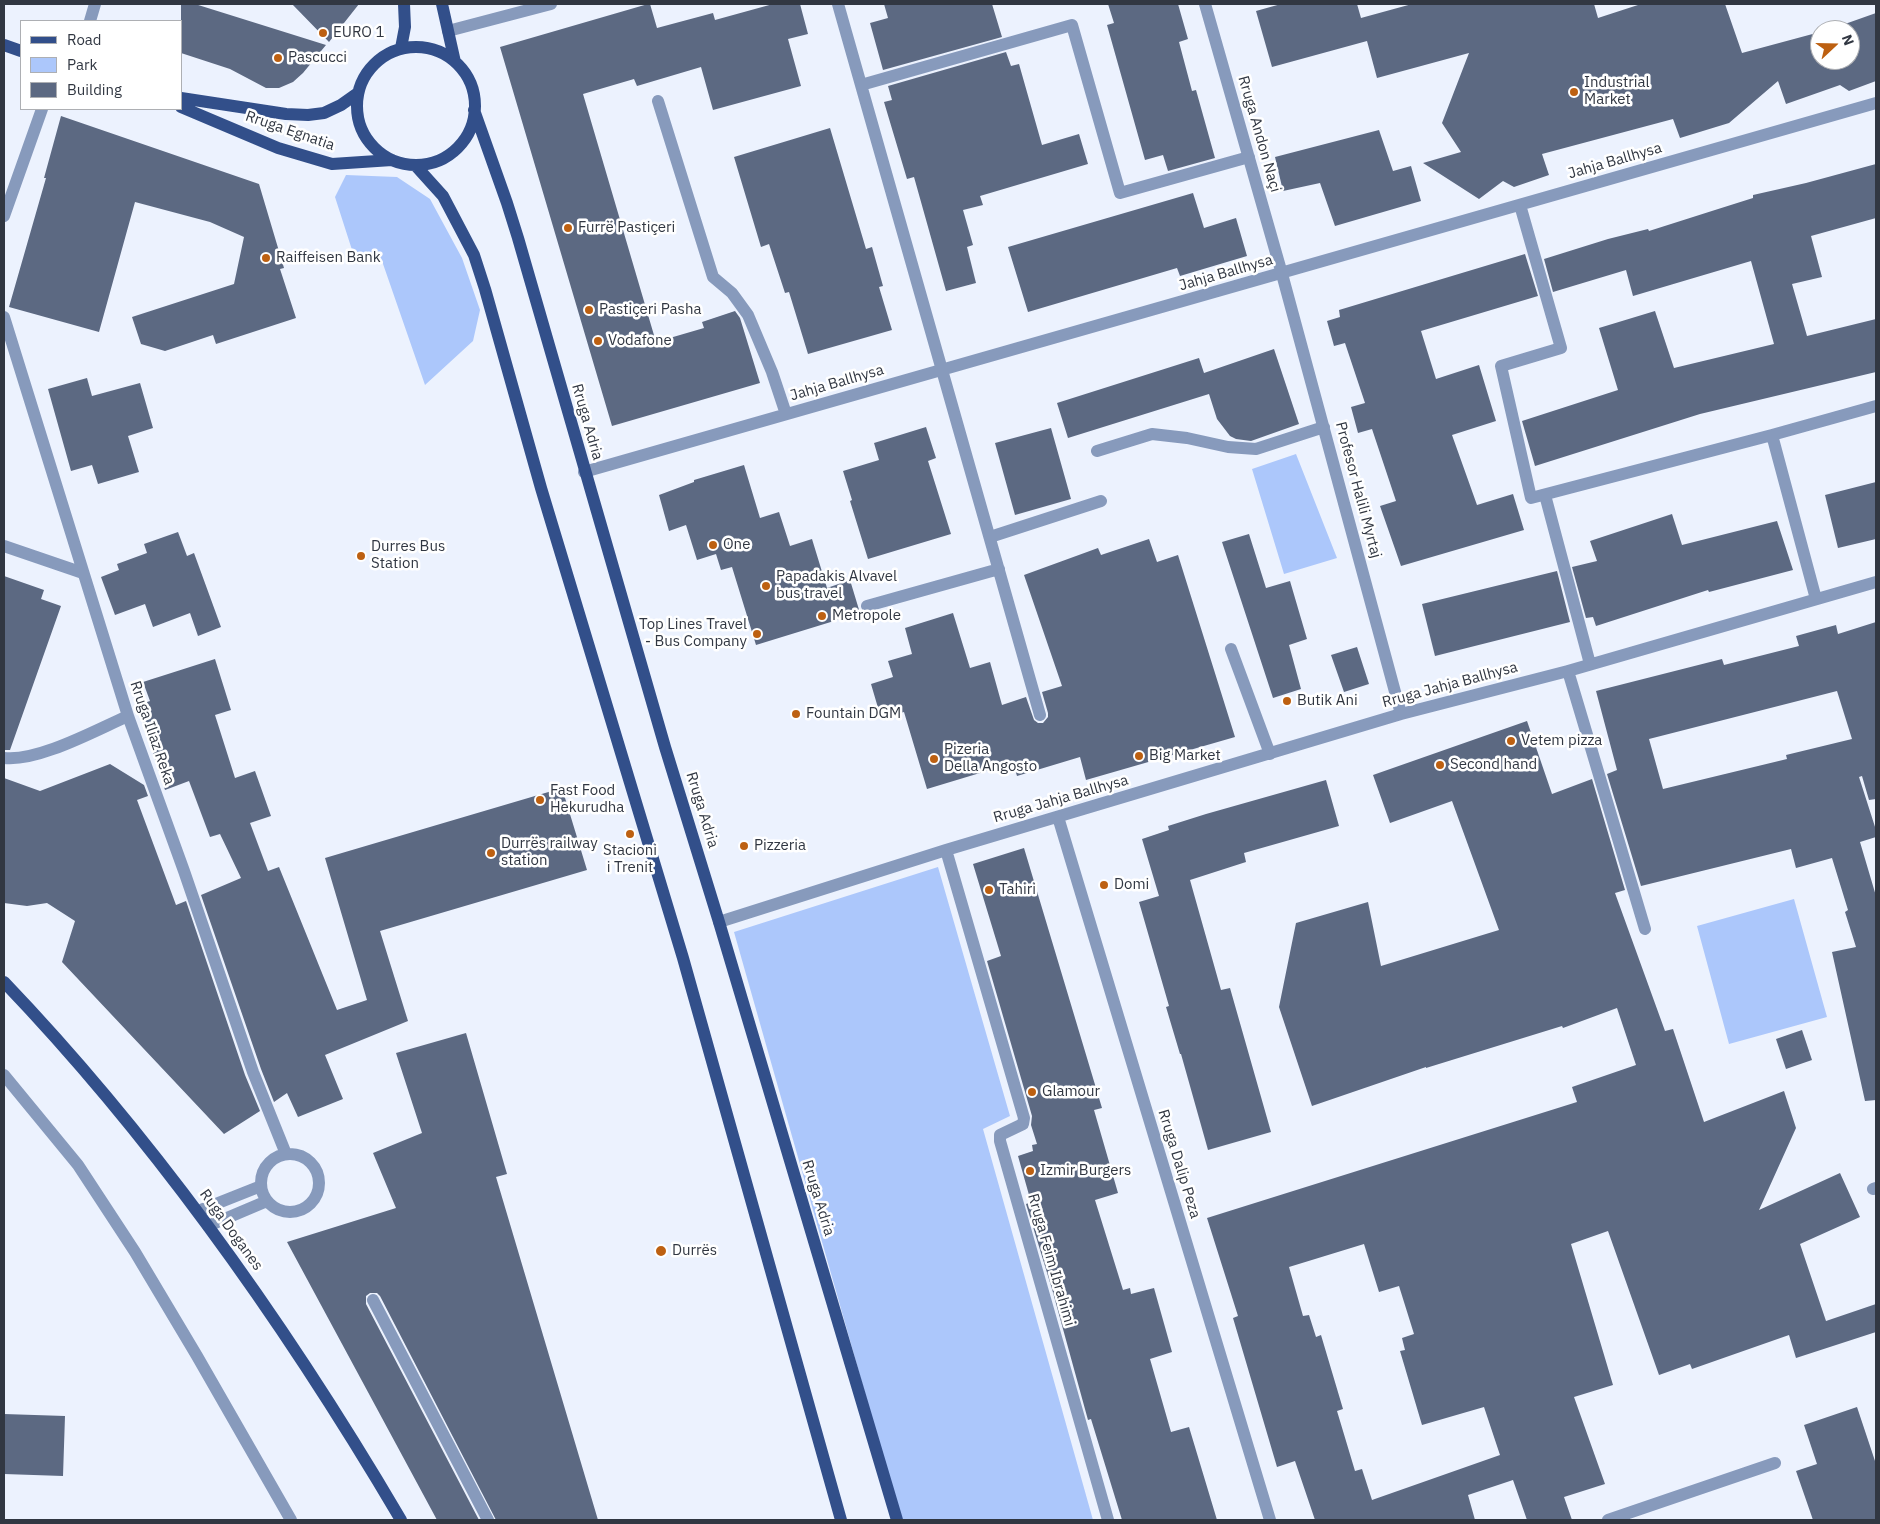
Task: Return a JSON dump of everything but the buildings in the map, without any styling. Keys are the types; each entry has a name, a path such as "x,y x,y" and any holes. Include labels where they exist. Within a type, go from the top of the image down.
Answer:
{"main road":[{"path":"401,48 405,27 404,4"},
{"path":"442,4 456,62"},
{"path":"4,45 20,51"},
{"path":"416,47 432,49 456,62 464,72 471,87 474,110 468,133 453,152 439,160 415,165 392,160 378,152 363,132 358,118 358,93 364,78 373,66 401,48 416,47"},
{"name":"Rruga Egnatia","path":"182,98 286,114 308,115 324,113 341,105 358,93"},
{"name":"Rruga Egnatia","path":"182,107 278,148 332,164 392,160"},
{"name":"Rruga Adria","path":"474,110 510,212 665,748 719,922 897,1520"},
{"path":"415,165 443,196 474,255 485,289 541,488 685,967 841,1520"},
{"name":"Ruga Doganes","path":"4,982 87,1075 157,1158 198,1211 271,1312 323,1392 401,1520"}],"street":[{"path":"90,20 95,4"},
{"path":"448,31 551,4"},
{"path":"838,4 1040,715"},
{"name":"Rruga Andon Naçi","path":"1205,4 1282,274"},
{"path":"861,84 1072,25 1120,192 1250,157"},
{"path":"658,102 713,277 732,293 748,315 772,372 786,414"},
{"name":"Jahja Ballhysa","path":"584,472 1282,274 1876,102"},
{"path":"4,216 42,110"},
{"path":"1520,205 1561,348 1501,366 1531,498 1772,436 1876,406"},
{"name":"Profesor Halili Myrtaj","path":"1282,274 1401,714"},
{"name":"Rruga Iliaz Reka","path":"4,318 128,716 253,1072 286,1154"},
{"path":"1097,451 1152,434 1187,438 1228,447 1256,449 1324,427"},
{"path":"1772,436 1816,599"},
{"path":"1545,495 1590,664"},
{"path":"990,537 1101,501"},
{"path":"4,546 83,573"},
{"path":"867,606 999,569"},
{"name":"Rruga Jahja Ballhysa","path":"719,922 946,850 1401,714 1590,664 1876,582"},
{"path":"1231,649 1270,754"},
{"path":"1568,670 1645,929"},
{"path":"4,758 14,760 38,755 128,716"},
{"name":"Rruga Dalip Peza","path":"1058,817 1270,1520"},
{"name":"Rruga Feim Ibrahimi","path":"946,850 1024,1118 1023,1124 1019,1127 1000,1135 1000,1141 1108,1520"},
{"path":"4,1075 78,1165 135,1252 202,1364 291,1520"},
{"path":"286,1154 299,1155 309,1161 316,1170 319,1182 316,1194 310,1204 300,1210 288,1212 276,1209 267,1201 261,1186 262,1175 267,1164 276,1157 286,1154"},
{"path":"198,1211 261,1186"},
{"path":"208,1226 267,1201"},
{"path":"373,1300 488,1520"},
{"path":"1608,1520 1775,1463"}],"green space":[{"path":"346,175 397,177 430,199 462,258 480,310 473,341 425,385 382,261 353,253 335,197"},
{"path":"1296,454 1337,558 1284,574 1252,469"},
{"path":"938,867 1010,1116 983,1129 1093,1520 901,1520 734,932"},
{"path":"1794,899 1827,1017 1729,1044 1697,926"}],"place":[{"name":"EURO 1","path":"323,33"},
{"name":"Pascucci","path":"278,58"},
{"name":"Industrial Market","path":"1574,92"},
{"name":"Furrë Pastiçeri","path":"568,228"},
{"name":"Raiffeisen Bank","path":"266,258"},
{"name":"Pastiçeri Pasha","path":"589,310"},
{"name":"Vodafone","path":"598,341"},
{"name":"One","path":"713,545"},
{"name":"Durres Bus Station","path":"361,556"},
{"name":"Papadakis Alvavel bus travel","path":"766,586"},
{"name":"Metropole","path":"822,616"},
{"name":"Top Lines Travel - Bus Company","path":"757,634"},
{"name":"Butik Ani","path":"1287,701"},
{"name":"Fountain DGM","path":"796,714"},
{"name":"Vetem pizza","path":"1511,741"},
{"name":"Big Market","path":"1139,756"},
{"name":"Pizeria Della Angosto","path":"934,759"},
{"name":"Second hand","path":"1440,765"},
{"name":"Fast Food Hekurudha","path":"540,800"},
{"name":"Stacioni i Trenit","path":"630,834"},
{"name":"Pizzeria","path":"744,846"},
{"name":"Durrës railway station","path":"491,853"},
{"name":"Domi","path":"1104,885"},
{"name":"Tahiri","path":"989,890"},
{"name":"Glamour","path":"1032,1092"},
{"name":"Izmir Burgers","path":"1030,1171"},
{"name":"Durrës","path":"661,1251"}]}
